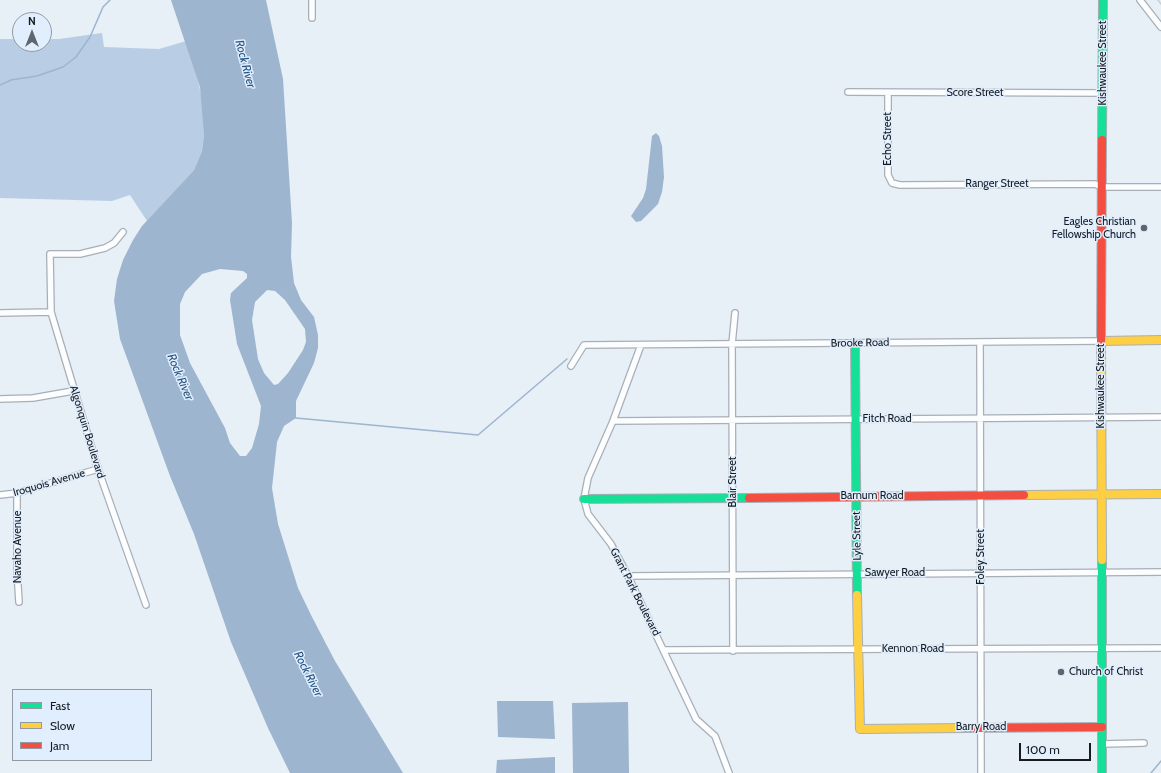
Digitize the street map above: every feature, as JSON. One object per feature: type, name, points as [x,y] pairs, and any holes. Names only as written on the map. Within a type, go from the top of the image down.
[{"type":"street","points":[[312,0],[312,18]]},
{"type":"street","name":"Kishwaukee Street","points":[[1102,773],[1100,187],[1103,93],[1103,0]]},
{"type":"street","points":[[1140,0],[1161,28]]},
{"type":"street","name":"Score Street","points":[[848,92],[1103,93]]},
{"type":"street","name":"Echo Street","points":[[888,93],[888,175],[892,183]]},
{"type":"street","name":"Ranger Street","points":[[892,183],[900,185],[1095,184],[1100,187],[1161,187]]},
{"type":"street","name":"Algonquin Boulevard","points":[[123,232],[114,243],[105,248],[80,254],[50,254],[51,312],[73,391],[98,469],[146,606]]},
{"type":"street","points":[[0,313],[51,312]]},
{"type":"street","name":"Blair Street","points":[[733,651],[732,344],[735,313]]},
{"type":"street","name":"Brooke Road","points":[[571,366],[584,345],[855,344],[1161,340]]},
{"type":"street","name":"Foley Street","points":[[980,342],[981,773]]},
{"type":"street","name":"Lyle Street","points":[[855,344],[858,573],[857,649],[860,729]]},
{"type":"street","points":[[584,499],[588,478],[613,422],[641,345]]},
{"type":"street","points":[[0,398],[33,398],[73,391]]},
{"type":"street","name":"Fitch Road","points":[[613,422],[1161,417]]},
{"type":"street","name":"Iroquois Avenue","points":[[0,495],[17,493],[98,469]]},
{"type":"street","name":"Navaho Avenue","points":[[17,493],[17,570],[19,602]]},
{"type":"street","name":"Barnum Road","points":[[584,499],[1161,494]]},
{"type":"street","name":"Grant Park Boulevard","points":[[584,499],[588,514],[611,544],[628,576],[665,650],[696,719],[715,736],[729,773]]},
{"type":"street","name":"Sawyer Road","points":[[628,576],[981,572],[1161,572]]},
{"type":"street","name":"Kennon Road","points":[[665,650],[733,651],[1161,648]]},
{"type":"street","name":"Barry Road","points":[[860,729],[1102,727]]},
{"type":"street","points":[[1102,744],[1144,743]]},
{"type":"shaded area","points":[[102,33],[104,47],[159,49],[186,41],[196,72],[203,103],[204,135],[202,151],[194,170],[147,221],[130,195],[112,201],[0,198],[0,39],[12,39],[12,52],[52,52],[52,39]]},
{"type":"water","name":"Rock River","points":[[171,0],[266,0],[283,79],[292,223],[291,257],[294,283],[301,300],[314,317],[318,335],[318,348],[314,363],[296,401],[296,418],[284,426],[277,442],[272,488],[278,524],[298,588],[312,617],[335,661],[403,773],[290,773],[268,728],[231,642],[194,534],[170,476],[120,339],[114,301],[117,279],[123,260],[142,226],[194,170],[202,151],[204,135],[200,87]],"holes":[[[220,269],[243,271],[247,274],[247,278],[231,293],[230,300],[237,344],[261,406],[259,424],[252,448],[246,456],[240,456],[230,443],[225,428],[190,363],[180,335],[180,304],[185,292],[202,274]],[[267,290],[275,291],[285,300],[305,329],[306,342],[303,350],[288,373],[278,384],[274,385],[264,373],[258,359],[252,320],[255,302]]]},
{"type":"water","points":[[656,133],[659,136],[662,146],[664,177],[662,192],[658,204],[641,221],[636,222],[631,216],[643,198],[646,189],[652,136]]},
{"type":"water","points":[[497,701],[553,701],[555,739],[498,737]]},
{"type":"water","points":[[628,702],[629,773],[573,773],[572,703]]},
{"type":"water","points":[[555,757],[555,773],[496,773],[497,760]]},
{"type":"waterway","points":[[0,85],[11,80],[37,76],[63,67],[76,57],[90,37],[103,7],[110,0]]},
{"type":"waterway","points":[[296,418],[478,435],[567,359]]},
{"type":"waterway","points":[[1151,773],[1161,761]]},
{"type":"railway","points":[[1158,0],[1161,4]]},
{"type":"traffic: fast","points":[[1102,140],[1103,0]]},
{"type":"traffic: fast","points":[[855,344],[857,595]]},
{"type":"traffic: fast","points":[[584,499],[749,498]]},
{"type":"traffic: fast","points":[[1102,560],[1102,773]]},
{"type":"traffic: slow","points":[[1101,341],[1161,340]]},
{"type":"traffic: slow","points":[[1101,348],[1102,560]]},
{"type":"traffic: slow","points":[[1024,495],[1161,494]]},
{"type":"traffic: slow","points":[[857,595],[860,729],[966,728]]},
{"type":"traffic: jam","points":[[1101,348],[1102,140]]},
{"type":"traffic: jam","points":[[749,498],[1024,495]]},
{"type":"traffic: jam","points":[[966,728],[1102,727]]},
{"type":"place","name":"Eagles Christian Fellowship Church","points":[[1144,228]]},
{"type":"place","name":"Church of Christ","points":[[1061,672]]}]
